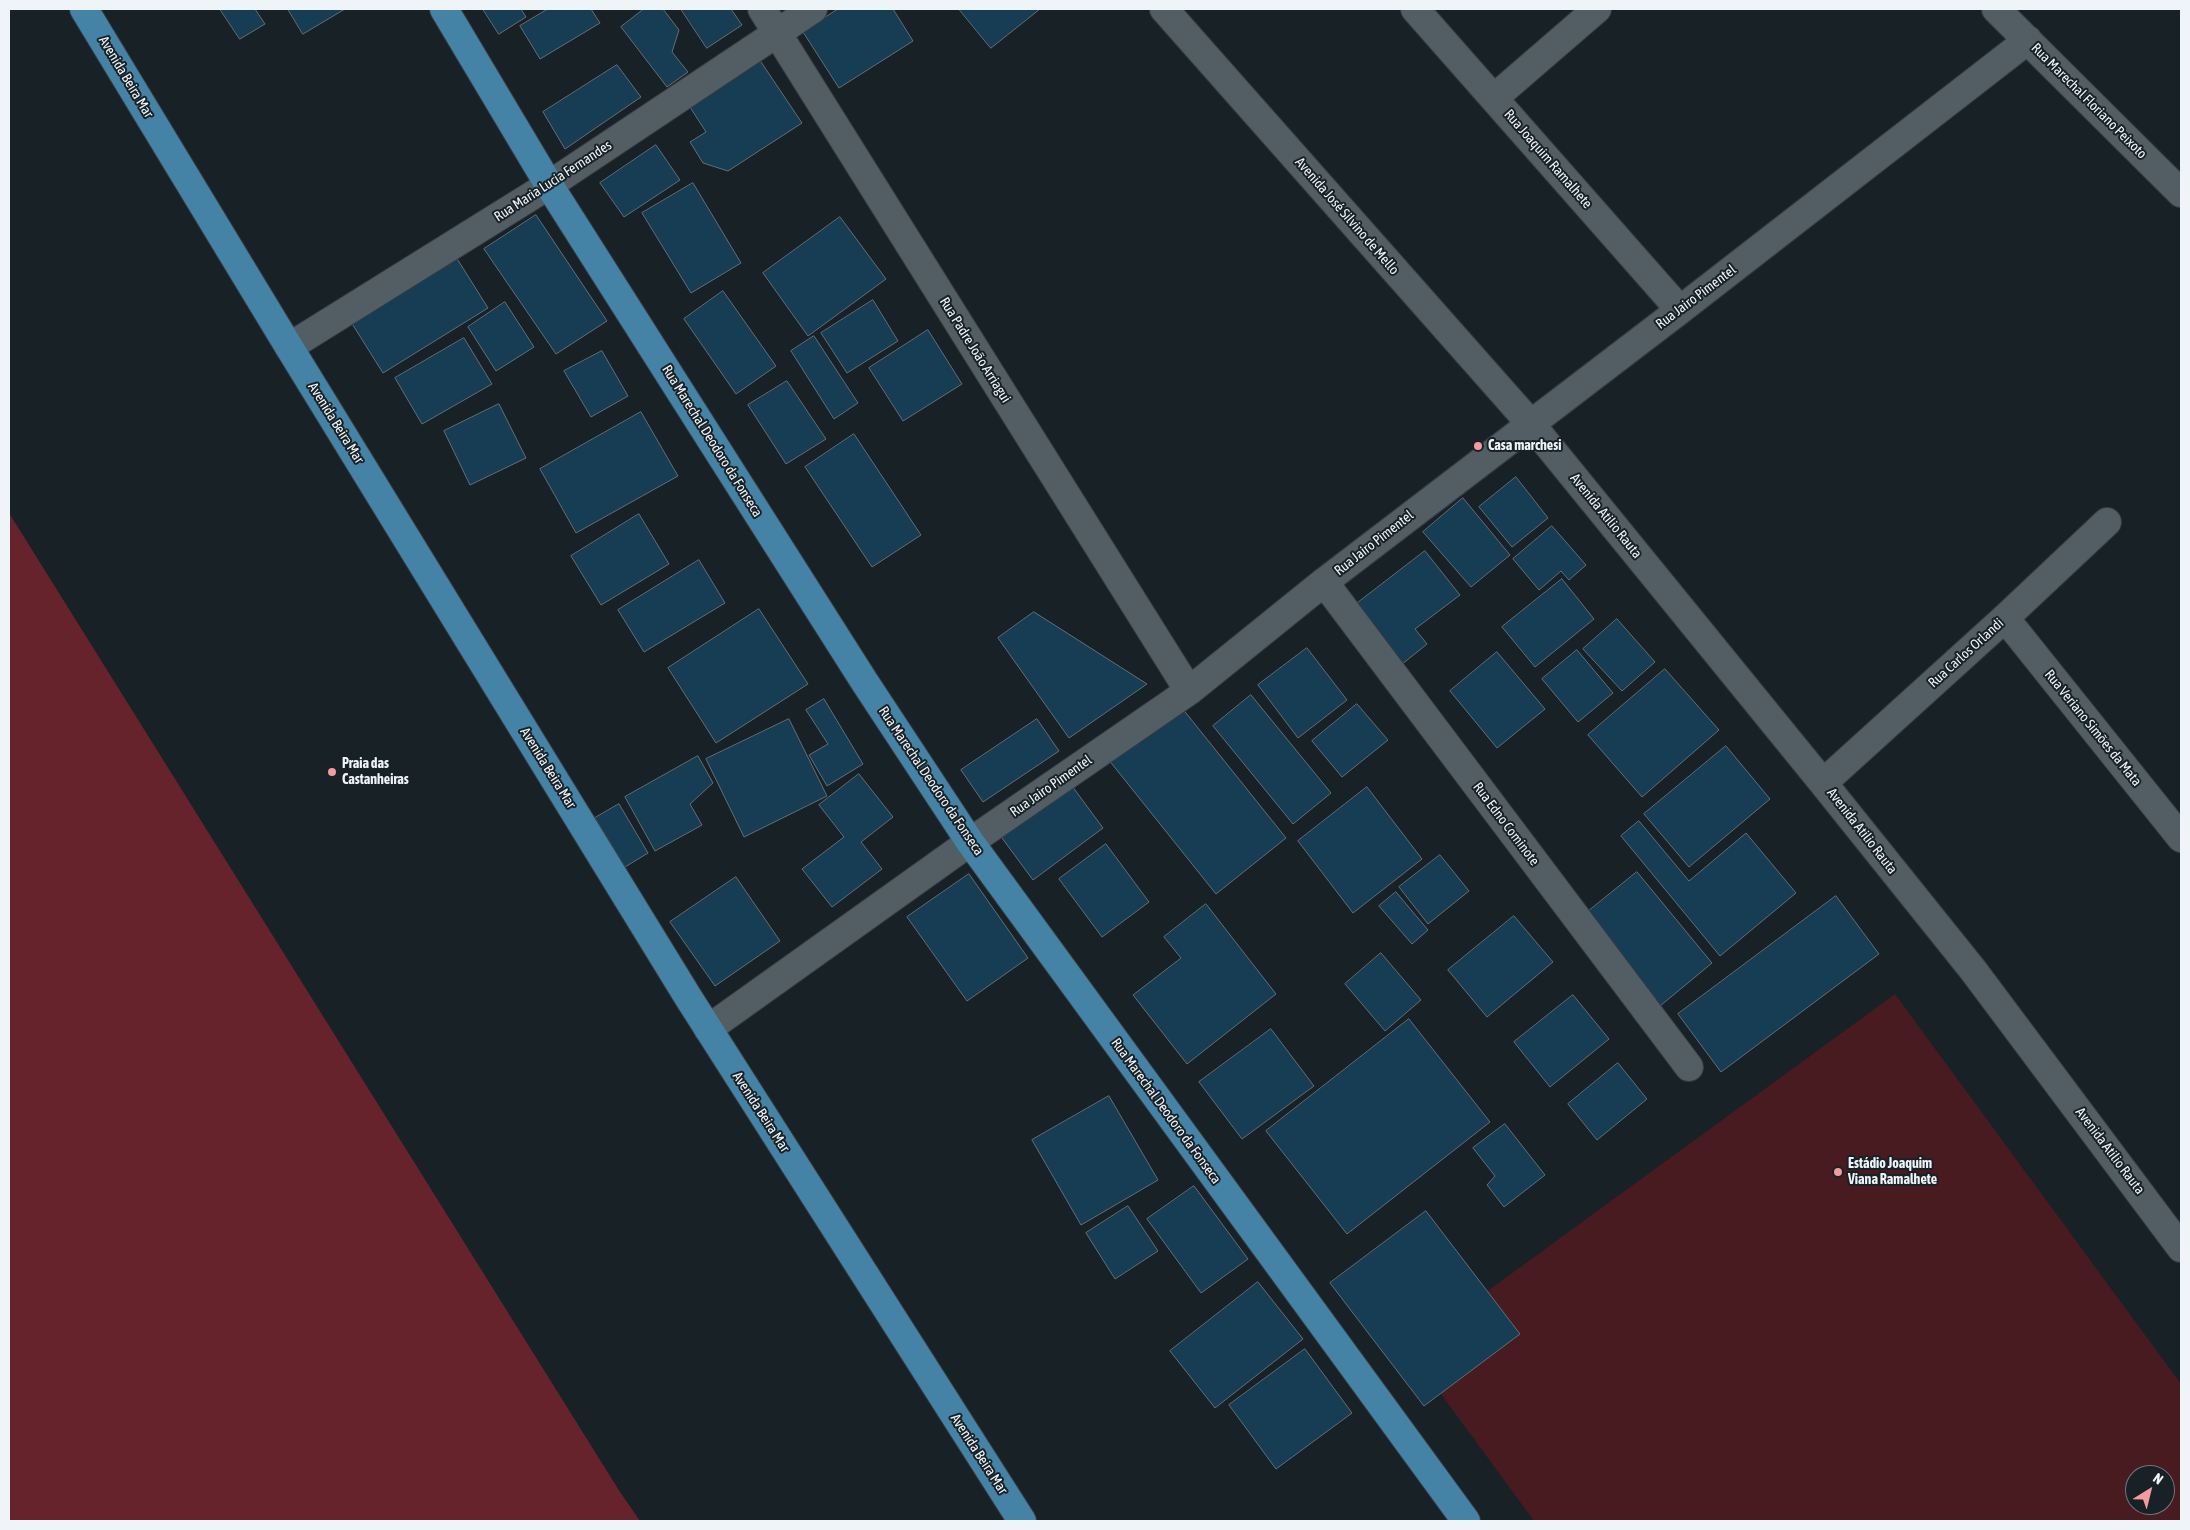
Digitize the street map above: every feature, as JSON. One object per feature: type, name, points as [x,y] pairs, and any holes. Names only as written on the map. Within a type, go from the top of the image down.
[{"type":"main road","name":"Avenida Beira Mar","points":[[84,9],[289,347],[708,1029],[1022,1521]]},
{"type":"main road","name":"Rua Marechal Deodoro da Fonseca","points":[[444,9],[549,185],[858,672],[970,842],[1466,1521]]},
{"type":"street","name":"Rua Padre João Arriagui","points":[[762,9],[1189,691]]},
{"type":"street","name":"Rua Maria Lucia Fernandes","points":[[289,347],[549,185],[813,9]]},
{"type":"street","name":"Avenida José Silvino de Mello","points":[[1164,9],[1530,423]]},
{"type":"street","name":"Rua Joaquim Ramalhete","points":[[1415,9],[1680,310]]},
{"type":"street","points":[[1494,98],[1597,9]]},
{"type":"street","name":"Rua Marechal Floriano Peixoto","points":[[1996,9],[2181,193]]},
{"type":"street","name":"Rua Jairo Pimentel","points":[[708,1029],[970,842],[1189,691],[1324,582],[1680,310],[2028,40]]},
{"type":"street","name":"Avenida Atilio Rauta","points":[[1530,423],[1823,783],[1972,970],[2181,1248]]},
{"type":"street","name":"Rua Carlos Orlandi","points":[[1823,783],[2005,618],[2107,522]]},
{"type":"street","name":"Rua Edno Cominote","points":[[1324,582],[1688,1067]]},
{"type":"street","name":"Rua Veriano Simões da Mata","points":[[2005,618],[2181,838]]},
{"type":"shaded area","points":[[9,513],[620,1492],[640,1521],[9,1521]]},
{"type":"shaded area","name":"Estádio Joaquim Viana Ramalhete","points":[[1895,994],[2181,1384],[2181,1521],[1534,1521],[1408,1349]]},
{"type":"building","points":[[220,9],[255,9],[265,24],[240,39]]},
{"type":"building","points":[[288,9],[345,9],[303,34]]},
{"type":"building","points":[[483,9],[521,9],[526,17],[499,34]]},
{"type":"building","points":[[548,9],[591,9],[600,23],[540,59],[520,26]]},
{"type":"building","points":[[644,9],[663,9],[679,30],[672,52],[688,72],[667,87],[621,27]]},
{"type":"building","points":[[681,9],[731,9],[742,25],[707,48]]},
{"type":"building","points":[[838,9],[893,9],[913,41],[839,88],[803,32]]},
{"type":"building","points":[[959,9],[1040,9],[991,48]]},
{"type":"building","points":[[759,59],[802,123],[728,171],[703,163],[690,142],[706,132],[688,104]]},
{"type":"building","points":[[617,65],[641,97],[565,149],[543,112]]},
{"type":"building","points":[[656,145],[680,180],[624,217],[600,183]]},
{"type":"building","points":[[693,183],[741,263],[691,293],[642,213]]},
{"type":"building","points":[[536,215],[607,321],[556,354],[484,249]]},
{"type":"building","points":[[840,217],[886,279],[808,336],[763,273]]},
{"type":"building","points":[[456,257],[488,308],[383,373],[351,322]]},
{"type":"building","points":[[723,291],[776,366],[736,394],[684,319]]},
{"type":"building","points":[[873,300],[898,341],[847,373],[821,333]]},
{"type":"building","points":[[505,302],[534,347],[496,371],[468,327]]},
{"type":"building","points":[[928,330],[962,384],[903,421],[869,368]]},
{"type":"building","points":[[814,336],[858,403],[834,419],[791,351]]},
{"type":"building","points":[[464,338],[492,384],[422,424],[395,378]]},
{"type":"building","points":[[602,351],[628,396],[591,417],[564,371]]},
{"type":"building","points":[[787,381],[826,439],[786,464],[748,405]]},
{"type":"building","points":[[499,404],[526,458],[470,485],[444,431]]},
{"type":"building","points":[[641,412],[678,476],[576,533],[540,469]]},
{"type":"building","points":[[854,434],[921,535],[872,567],[805,467]]},
{"type":"building","points":[[1516,477],[1548,518],[1512,547],[1479,507]]},
{"type":"building","points":[[1463,498],[1510,555],[1471,587],[1423,532]]},
{"type":"building","points":[[639,514],[669,564],[601,605],[571,556]]},
{"type":"building","points":[[1552,526],[1586,565],[1569,580],[1561,571],[1539,590],[1513,559]]},
{"type":"building","points":[[1425,551],[1460,595],[1415,629],[1427,644],[1401,665],[1355,605]]},
{"type":"building","points":[[699,560],[725,603],[644,652],[618,610]]},
{"type":"building","points":[[1562,579],[1594,619],[1535,667],[1502,627]]},
{"type":"building","points":[[759,609],[808,684],[716,743],[668,668]]},
{"type":"building","points":[[1034,612],[1147,684],[1069,738],[998,638]]},
{"type":"building","points":[[1617,619],[1655,662],[1622,691],[1583,649]]},
{"type":"building","points":[[1307,648],[1347,700],[1298,738],[1258,685]]},
{"type":"building","points":[[1577,650],[1613,693],[1578,722],[1542,679]]},
{"type":"building","points":[[1497,652],[1545,709],[1497,748],[1450,691]]},
{"type":"building","points":[[1665,669],[1719,730],[1642,797],[1588,735]]},
{"type":"building","points":[[1251,695],[1331,793],[1293,824],[1213,726]]},
{"type":"building","points":[[824,699],[863,764],[827,786],[809,755],[828,744],[806,710]]},
{"type":"building","points":[[1178,703],[1286,838],[1216,894],[1108,759]]},
{"type":"building","points":[[1357,704],[1388,740],[1342,777],[1312,741]]},
{"type":"building","points":[[789,719],[827,796],[744,837],[706,759]]},
{"type":"building","points":[[1037,719],[1059,751],[983,802],[961,770]]},
{"type":"building","points":[[1726,746],[1770,799],[1689,867],[1644,814]]},
{"type":"building","points":[[698,756],[713,783],[690,804],[702,825],[655,851],[625,797]]},
{"type":"building","points":[[859,774],[893,817],[861,842],[882,869],[832,907],[802,869],[844,837],[819,805]]},
{"type":"building","points":[[1072,786],[1103,828],[1033,880],[1002,838]]},
{"type":"building","points":[[1367,787],[1422,859],[1353,913],[1298,841]]},
{"type":"building","points":[[619,804],[648,853],[625,867],[595,818]]},
{"type":"building","points":[[1639,821],[1689,881],[1746,833],[1796,893],[1720,956],[1621,836]]},
{"type":"building","points":[[1106,844],[1149,902],[1102,937],[1059,879]]},
{"type":"building","points":[[1440,855],[1469,891],[1428,924],[1399,887]]},
{"type":"building","points":[[1637,872],[1712,963],[1660,1006],[1585,914]]},
{"type":"building","points":[[969,874],[1028,958],[967,1001],[907,917]]},
{"type":"building","points":[[736,877],[780,941],[715,986],[670,922]]},
{"type":"building","points":[[1396,892],[1428,930],[1412,944],[1379,906]]},
{"type":"building","points":[[1836,896],[1879,954],[1721,1072],[1678,1014]]},
{"type":"building","points":[[1206,904],[1276,994],[1187,1064],[1133,995],[1181,958],[1164,937]]},
{"type":"building","points":[[1514,916],[1553,962],[1487,1017],[1448,970]]},
{"type":"building","points":[[1381,953],[1421,1000],[1385,1031],[1345,984]]},
{"type":"building","points":[[1573,995],[1609,1039],[1550,1087],[1514,1042]]},
{"type":"building","points":[[1409,1019],[1490,1122],[1347,1234],[1266,1131]]},
{"type":"building","points":[[1271,1029],[1314,1086],[1242,1139],[1199,1082]]},
{"type":"building","points":[[1618,1063],[1647,1099],[1597,1140],[1568,1104]]},
{"type":"building","points":[[1109,1096],[1158,1180],[1081,1225],[1032,1140]]},
{"type":"building","points":[[1505,1124],[1545,1175],[1504,1207],[1487,1185],[1495,1176],[1473,1148]]},
{"type":"building","points":[[1194,1186],[1248,1259],[1201,1293],[1147,1219]]},
{"type":"building","points":[[1128,1206],[1158,1251],[1115,1279],[1086,1233]]},
{"type":"building","points":[[1426,1211],[1520,1334],[1424,1406],[1330,1283]]},
{"type":"building","points":[[1258,1282],[1303,1339],[1215,1408],[1170,1351]]},
{"type":"building","points":[[1305,1349],[1352,1413],[1276,1469],[1229,1405]]},
{"type":"place","name":"Casa marchesi","points":[[1478,446]]},
{"type":"place","name":"Praia das Castanheiras","points":[[332,772]]},
{"type":"place","name":"Estádio Joaquim Viana Ramalhete","points":[[1838,1172]]}]
